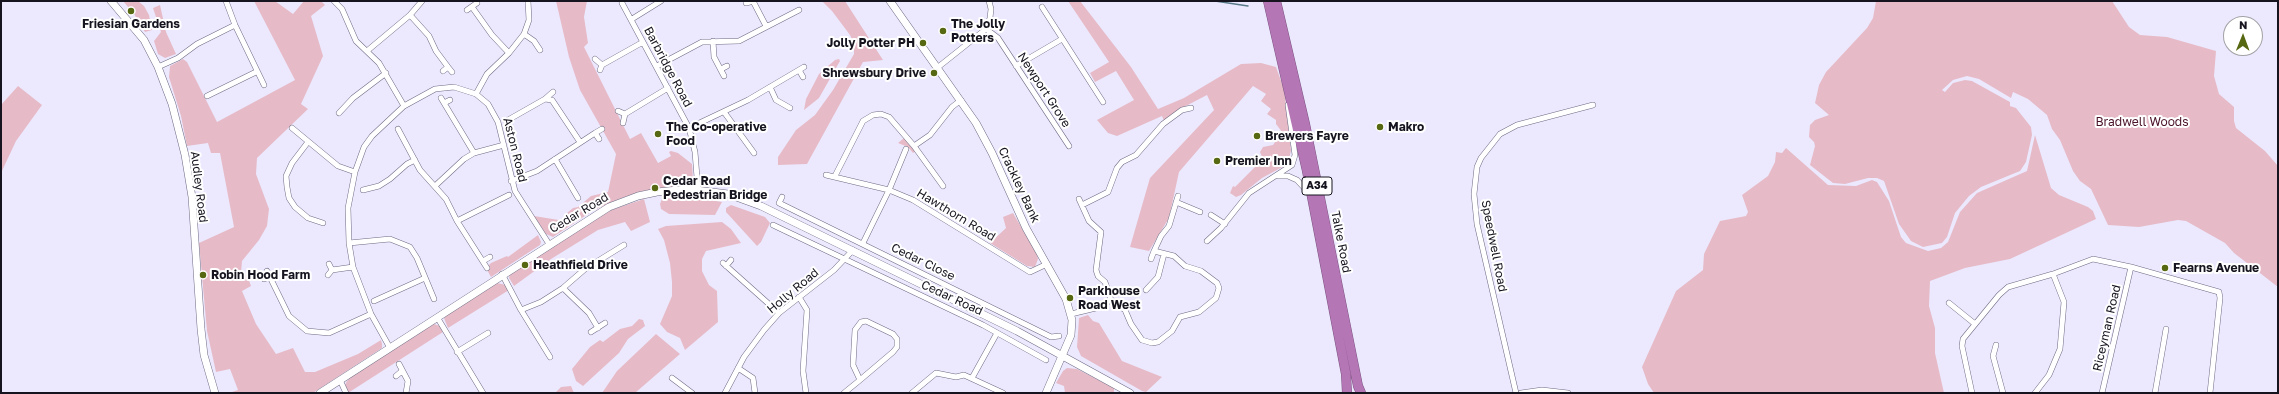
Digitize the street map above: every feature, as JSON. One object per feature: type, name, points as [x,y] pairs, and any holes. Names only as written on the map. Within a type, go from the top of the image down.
[{"type":"highway","name":"Talke Road","points":[[1268,1],[1282,58],[1311,196],[1346,374],[1347,393]]},
{"type":"highway","name":"Talke Road","points":[[1276,1],[1305,124],[1358,386],[1361,393]]},
{"type":"street","name":"Audley Road","points":[[111,1],[135,28],[158,67],[172,104],[185,155],[192,197],[200,329],[204,355],[215,393]]},
{"type":"street","points":[[226,1],[256,72],[264,85]]},
{"type":"street","points":[[367,51],[410,15],[422,1]]},
{"type":"street","points":[[476,94],[487,74],[509,53],[524,34],[529,20],[528,1]]},
{"type":"street","points":[[632,19],[661,1]]},
{"type":"street","name":"Crackley Bank","points":[[890,1],[961,100],[992,153],[1026,228],[1060,285],[1071,314],[1071,335],[1064,355],[1046,393]]},
{"type":"street","points":[[937,68],[986,28],[990,18],[991,9],[989,1]]},
{"type":"street","points":[[337,2],[356,40],[386,73],[404,106]]},
{"type":"street","points":[[746,3],[754,2],[766,26]]},
{"type":"street","points":[[467,10],[478,3]]},
{"type":"street","name":"Barbridge Road","points":[[622,3],[632,19],[689,128],[695,152],[698,190]]},
{"type":"street","points":[[472,7],[492,36],[509,53]]},
{"type":"street","points":[[1042,8],[1103,102]]},
{"type":"street","points":[[657,66],[695,44],[713,41],[739,40],[766,26],[798,13]]},
{"type":"street","points":[[410,15],[429,36],[436,51],[452,72]]},
{"type":"street","points":[[158,67],[178,58],[197,44],[235,25]]},
{"type":"street","name":"Newport Grove","points":[[986,28],[998,38],[1069,146]]},
{"type":"street","points":[[524,34],[534,41],[540,50]]},
{"type":"street","points":[[1016,66],[1062,39]]},
{"type":"street","points":[[713,41],[714,57],[724,76]]},
{"type":"street","points":[[600,70],[602,65],[643,42]]},
{"type":"street","points":[[1208,241],[1225,224],[1249,193],[1292,165],[1295,155],[1282,58]]},
{"type":"street","points":[[595,59],[602,65]]},
{"type":"street","points":[[443,71],[448,66]]},
{"type":"street","points":[[721,69],[727,66]]},
{"type":"street","points":[[689,128],[724,112],[804,67]]},
{"type":"street","points":[[799,70],[803,77]]},
{"type":"street","points":[[207,96],[256,72]]},
{"type":"street","points":[[339,113],[353,98],[386,73]]},
{"type":"street","name":"Aston Road","points":[[390,348],[371,314],[353,267],[349,243],[348,208],[359,159],[372,136],[404,106],[427,92],[440,88],[454,87],[476,94],[488,104],[495,114],[504,145],[511,181],[527,213],[549,244]]},
{"type":"street","points":[[770,87],[776,100],[790,108]]},
{"type":"street","points":[[623,123],[625,114],[668,88]]},
{"type":"street","points":[[508,120],[546,99],[553,92]]},
{"type":"street","points":[[441,98],[474,153]]},
{"type":"street","points":[[546,99],[552,100],[580,142]]},
{"type":"street","points":[[444,103],[450,100]]},
{"type":"street","points":[[914,146],[930,135],[952,107],[961,100]]},
{"type":"street","name":"Speedwell Road","points":[[1516,393],[1477,225],[1474,194],[1477,167],[1481,158],[1500,134],[1516,125],[1593,105]]},
{"type":"street","points":[[1082,205],[1108,192],[1117,168],[1122,162],[1136,155],[1142,146],[1163,124],[1182,110],[1191,108]]},
{"type":"street","points":[[618,111],[625,114]]},
{"type":"street","points":[[724,112],[754,153]]},
{"type":"street","points":[[835,176],[863,121],[873,115],[881,114],[889,116],[914,146],[943,186]]},
{"type":"street","points":[[292,128],[338,166],[355,172]]},
{"type":"street","points":[[398,129],[416,160],[420,170],[446,199],[457,221],[487,268]]},
{"type":"street","points":[[511,181],[537,171],[580,142],[602,130]]},
{"type":"street","points":[[595,133],[599,139]]},
{"type":"street","points":[[1137,141],[1142,146]]},
{"type":"street","points":[[308,142],[292,163],[286,176],[289,198],[295,207],[308,218],[323,223]]},
{"type":"street","points":[[435,186],[464,159],[474,153],[504,145]]},
{"type":"street","points":[[863,243],[906,152]]},
{"type":"street","points":[[555,159],[578,198]]},
{"type":"street","points":[[363,190],[379,186],[390,180],[407,164],[416,160]]},
{"type":"street","name":"Hawthorn Road","points":[[826,175],[889,190],[931,210],[1030,272],[1047,264]]},
{"type":"street","points":[[1277,176],[1288,176],[1297,180],[1311,196]]},
{"type":"street","name":"Cedar Road","points":[[320,393],[595,215],[621,202],[657,192],[698,190],[744,199],[853,250],[1064,355]]},
{"type":"street","points":[[457,221],[508,195]]},
{"type":"street","points":[[1151,259],[1161,236],[1169,226],[1178,196]]},
{"type":"street","name":"Cedar Close","points":[[782,197],[779,203],[863,243],[1051,337],[1059,336]]},
{"type":"street","points":[[1079,199],[1090,221],[1101,232],[1096,270],[1098,276],[1105,282],[1111,300],[1125,310],[1131,324],[1142,340],[1152,344],[1158,342],[1172,331],[1180,317],[1199,312],[1216,298],[1219,288],[1217,283],[1201,272],[1186,266],[1178,258],[1154,251]]},
{"type":"street","points":[[1176,202],[1200,212]]},
{"type":"street","points":[[1211,215],[1225,224]]},
{"type":"street","name":"Cedar Road","points":[[777,225],[845,260],[1044,357]]},
{"type":"street","points":[[349,243],[390,239],[401,242],[410,247],[417,258],[434,300]]},
{"type":"street","points":[[521,310],[541,302],[563,288],[584,268],[624,245]]},
{"type":"street","name":"Holly Road","points":[[725,393],[738,368],[756,340],[779,313],[845,260],[853,250]]},
{"type":"street","points":[[1146,290],[1158,277],[1164,254]]},
{"type":"street","points":[[483,261],[490,257]]},
{"type":"street","points":[[1972,393],[1962,346],[1963,339],[1974,324],[2008,287],[2053,274],[2093,259],[2131,267],[2219,292],[2220,298],[2210,393]]},
{"type":"street","points":[[731,260],[725,264],[779,313]]},
{"type":"street","points":[[329,264],[332,270]]},
{"type":"street","points":[[328,275],[332,270],[353,267]]},
{"type":"street","name":"Riceyman Road","points":[[2102,393],[2131,267]]},
{"type":"street","points":[[267,271],[289,316],[307,331],[329,333],[371,314]]},
{"type":"street","points":[[502,274],[521,310],[550,357]]},
{"type":"street","points":[[2035,393],[2049,375],[2060,349],[2064,302],[2053,274]]},
{"type":"street","points":[[264,279],[270,277]]},
{"type":"street","points":[[374,301],[425,278]]},
{"type":"street","name":"Cedar Road","points":[[942,294],[947,285]]},
{"type":"street","points":[[563,288],[589,313],[598,328]]},
{"type":"street","points":[[799,297],[807,310],[803,371],[806,393]]},
{"type":"street","points":[[1071,314],[1096,308],[1111,300]]},
{"type":"street","points":[[1949,303],[1974,324]]},
{"type":"street","points":[[437,317],[483,393]]},
{"type":"street","points":[[844,393],[860,380],[897,347],[897,339],[893,334],[866,321],[861,322],[855,330],[854,365],[860,380]]},
{"type":"street","points":[[591,332],[605,323]]},
{"type":"street","points":[[2155,393],[2166,329]]},
{"type":"street","points":[[457,352],[488,333]]},
{"type":"street","points":[[972,378],[997,333]]},
{"type":"street","points":[[1996,345],[1993,356],[2003,393]]},
{"type":"street","points":[[1064,355],[1130,393]]},
{"type":"street","points":[[399,364],[408,381],[406,393]]},
{"type":"street","points":[[738,368],[753,378],[755,393]]},
{"type":"street","points":[[396,376],[402,371]]},
{"type":"street","points":[[915,392],[936,373],[972,378],[1003,393]]},
{"type":"street","points":[[672,378],[692,393]]},
{"type":"street","points":[[340,380],[346,393]]},
{"type":"street","points":[[1521,393],[1542,390],[1568,393]]},
{"type":"green space","points":[[123,1],[138,1],[144,6],[149,15],[152,30],[145,32],[134,14]]},
{"type":"green space","points":[[254,1],[275,1],[293,14],[304,1],[321,1],[325,5],[311,16],[323,56],[301,104],[308,109],[257,158],[256,174],[269,209],[267,226],[259,240],[242,261],[241,273],[247,275],[251,286],[242,291],[256,324],[276,354],[293,348],[305,372],[315,372],[358,354],[381,340],[382,344],[382,348],[313,393],[229,393],[238,390],[230,369],[216,372],[207,331],[199,243],[234,227],[220,153],[211,153],[208,143],[187,146],[181,116],[169,77],[170,66],[183,59],[187,62],[217,122],[295,80]]},
{"type":"green space","points":[[556,1],[587,1],[584,17],[588,43],[584,47],[630,139],[641,133],[658,163],[671,156],[669,152],[671,151],[678,153],[692,164],[693,179],[689,185],[642,191],[619,199],[594,210],[553,237],[546,234],[534,216],[565,221],[567,213],[573,208],[578,207],[591,196],[608,192],[616,154],[580,90],[569,57]]},
{"type":"green space","points":[[822,1],[845,1],[883,60],[863,62],[807,164],[778,165],[778,157],[796,130],[815,115],[833,90],[854,54],[854,44],[850,35],[832,11]]},
{"type":"green space","points":[[1068,1],[1080,1],[1131,67],[1158,109],[1184,98],[1241,64],[1261,63],[1276,67],[1284,89],[1291,150],[1288,164],[1262,178],[1241,195],[1236,197],[1230,193],[1233,186],[1235,187],[1263,159],[1260,152],[1263,147],[1273,145],[1282,132],[1276,124],[1276,120],[1267,114],[1271,109],[1261,101],[1266,94],[1253,86],[1179,172],[1169,218],[1149,251],[1130,247],[1150,178],[1214,110],[1207,95],[1182,108],[1164,121],[1162,116],[1117,136],[1108,133],[1097,120],[1134,100],[1116,71],[1095,82],[1090,73],[1109,62]]},
{"type":"green space","name":"Bradwell Woods","points":[[1876,1],[2112,1],[2129,27],[2140,35],[2167,37],[2216,51],[2214,76],[2219,94],[2234,107],[2234,121],[2236,128],[2265,151],[2278,166],[2278,287],[2234,253],[2225,243],[2186,221],[2178,220],[2139,227],[2108,225],[2091,189],[2080,181],[2073,171],[2060,140],[2052,129],[2047,115],[2028,99],[2013,92],[2011,98],[1979,79],[1967,76],[1953,80],[1942,90],[1945,92],[1953,83],[1965,80],[1972,81],[2010,102],[2010,106],[2016,108],[2031,127],[2032,135],[2026,162],[2020,171],[1981,187],[1969,196],[1955,213],[1947,237],[1942,243],[1923,247],[1911,241],[1899,224],[1884,181],[1877,178],[1868,178],[1845,184],[1833,183],[1810,165],[1815,146],[1814,142],[1809,137],[1810,125],[1815,120],[1829,115],[1815,103],[1819,85],[1826,72],[1867,28],[1873,18]]},
{"type":"green space","points":[[160,5],[166,32],[176,54],[165,58],[158,54],[154,41],[161,32],[153,8]]},
{"type":"green space","points":[[839,59],[840,61],[819,98],[804,110],[806,99],[819,74],[835,60]]},
{"type":"green space","points":[[18,86],[42,105],[16,141],[1,173],[1,105]]},
{"type":"green space","points":[[2035,135],[2051,188],[2059,195],[2088,207],[2093,211],[2096,219],[2010,259],[1965,268],[1930,281],[1929,306],[1935,328],[1935,353],[1944,393],[1654,393],[1648,384],[1642,367],[1676,291],[1703,270],[1704,254],[1720,221],[1746,216],[1748,212],[1742,195],[1768,176],[1775,162],[1776,152],[1782,153],[1786,148],[1828,185],[1856,186],[1872,180],[1877,182],[1889,201],[1901,237],[1906,243],[1928,251],[1941,248],[1948,242],[1960,212],[1977,193],[2027,171]]},
{"type":"green space","points":[[904,138],[916,151],[913,153],[908,147],[898,143]]},
{"type":"green space","points":[[644,199],[650,222],[631,231],[625,222],[598,230],[551,259],[514,286],[509,278],[510,274],[611,210]]},
{"type":"green space","points":[[662,199],[704,199],[722,202],[715,215],[669,214],[661,209],[660,204]]},
{"type":"green space","points":[[731,205],[765,217],[770,223],[761,242],[757,246],[726,212],[726,208]]},
{"type":"green space","points":[[1013,213],[1037,254],[1038,259],[1035,267],[1027,266],[990,243],[1006,228],[1003,217]]},
{"type":"green space","points":[[722,222],[731,229],[741,243],[706,251],[702,259],[702,271],[709,285],[717,291],[718,322],[685,350],[680,338],[667,332],[660,324],[672,296],[672,282],[670,263],[664,240],[658,229],[666,226]]},
{"type":"green space","points":[[538,235],[541,242],[540,245],[491,277],[486,268],[491,263],[507,256],[508,257]]},
{"type":"green space","points":[[497,283],[506,285],[509,290],[448,328],[444,318],[447,315]]},
{"type":"green space","points":[[1088,315],[1093,321],[1099,323],[1122,361],[1162,377],[1146,392],[1142,391],[1081,356],[1077,347],[1079,318]]},
{"type":"green space","points":[[639,319],[643,320],[645,326],[628,339],[619,353],[583,386],[576,381],[572,369],[590,347],[600,340],[603,342],[620,329],[632,326]]},
{"type":"green space","points":[[434,324],[440,326],[443,332],[348,393],[345,385],[353,375]]},
{"type":"green space","points":[[656,334],[680,354],[635,393],[602,393],[617,371]]},
{"type":"green space","points":[[1067,368],[1077,369],[1114,388],[1114,393],[1065,393],[1064,386],[1056,383],[1063,371]]},
{"type":"green space","points":[[571,386],[574,393],[555,393],[561,387]]},
{"type":"waterway","points":[[1215,1],[1248,6]]},
{"type":"place","name":"Friesian Gardens","points":[[131,11]]},
{"type":"place","name":"The Jolly Potters","points":[[943,31]]},
{"type":"place","name":"Jolly Potter PH","points":[[923,43]]},
{"type":"place","name":"Shrewsbury Drive","points":[[934,73]]},
{"type":"place","name":"Makro","points":[[1380,127]]},
{"type":"place","name":"The Co-operative Food","points":[[658,134]]},
{"type":"place","name":"Brewers Fayre","points":[[1257,136]]},
{"type":"place","name":"Premier Inn","points":[[1217,161]]},
{"type":"place","name":"Cedar Road Pedestrian Bridge","points":[[655,188]]},
{"type":"place","name":"Heathfield Drive","points":[[525,265]]},
{"type":"place","name":"Fearns Avenue","points":[[2165,268]]},
{"type":"place","name":"Robin Hood Farm","points":[[203,275]]},
{"type":"place","name":"Parkhouse Road West","points":[[1070,298]]}]
